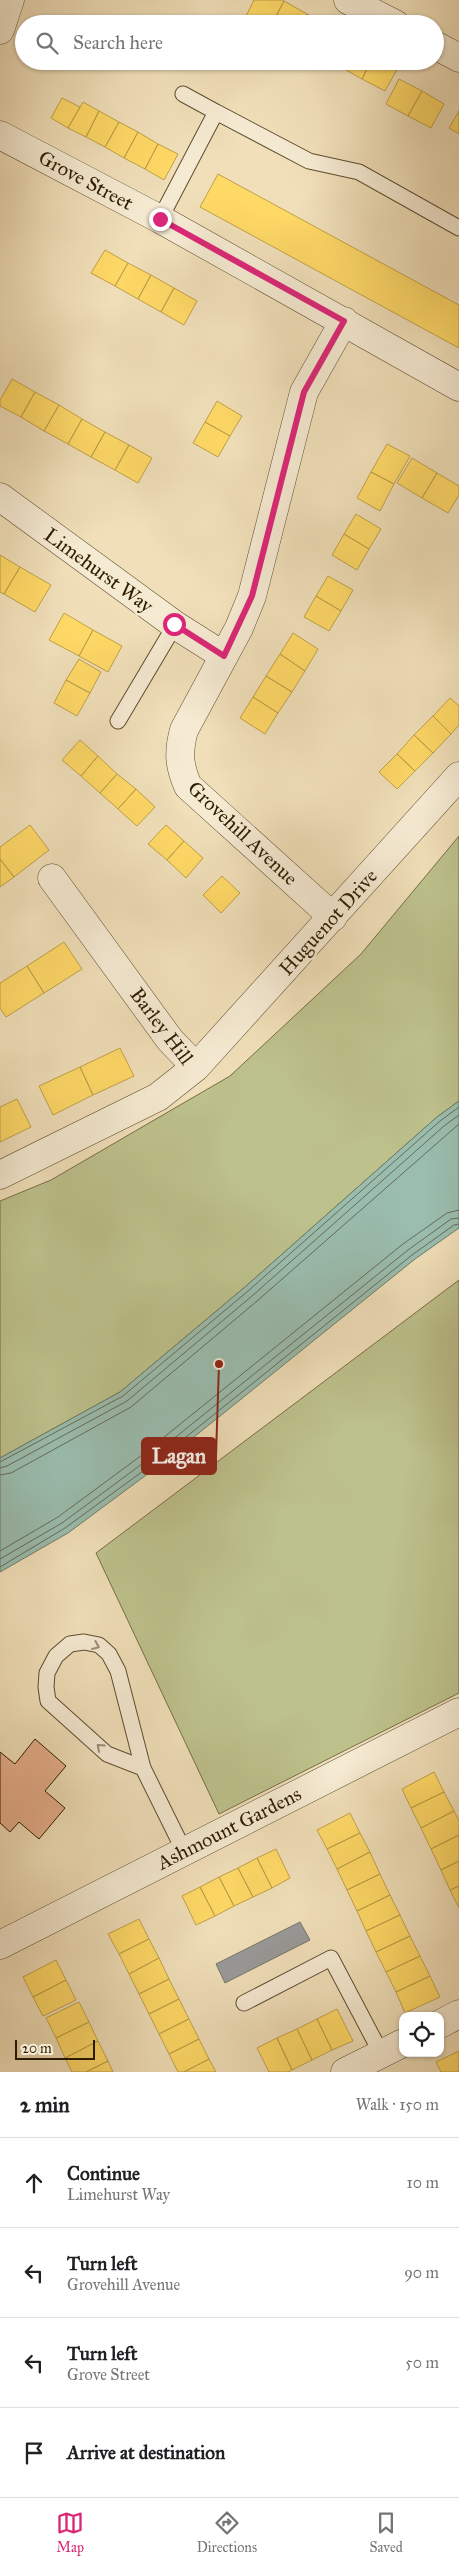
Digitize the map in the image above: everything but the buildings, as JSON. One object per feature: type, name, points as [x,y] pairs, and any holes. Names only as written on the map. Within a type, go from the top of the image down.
[{"type":"street","points":[[0,30],[10,0]]},
{"type":"street","points":[[348,0],[377,15]]},
{"type":"street","points":[[444,50],[459,58]]},
{"type":"street","name":"Grove Street","points":[[0,135],[160,219],[459,387]]},
{"type":"street","name":"Grovehill Avenue","points":[[333,917],[188,786],[180,768],[179,748],[184,730],[224,656],[252,596],[304,392],[344,321]]},
{"type":"street","name":"Limehurst Way","points":[[0,497],[174,624],[224,656]]},
{"type":"street","name":"Huguenot Drive","points":[[196,1067],[459,776]]},
{"type":"street","name":"Barley Hill","points":[[0,1175],[158,1097],[196,1067],[170,1040],[52,878]]},
{"type":"street","name":"Ashmount Gardens","points":[[0,1945],[459,1712]]},
{"type":"street","points":[[444,2022],[459,2014]]},
{"type":"street","points":[[345,2072],[392,2048]]},
{"type":"lane","points":[[182,94],[309,161],[359,172],[459,228]]},
{"type":"lane","points":[[160,219],[216,112]]},
{"type":"lane","points":[[118,721],[174,624]]},
{"type":"lane","points":[[143,1768],[107,1754],[48,1701],[47,1673],[56,1656],[70,1644],[84,1642],[99,1645],[109,1654],[118,1671],[143,1768],[184,1851]]},
{"type":"lane","points":[[244,2003],[331,1958],[392,2048]]},
{"type":"green space","points":[[459,836],[459,1101],[437,1117],[245,1287],[120,1392],[0,1458],[0,1201],[51,1180],[230,1076],[361,954]]},
{"type":"green space","points":[[459,1280],[459,1693],[219,1814],[96,1553]]},
{"type":"water","points":[[459,1101],[459,1228],[415,1259],[153,1470],[68,1533],[0,1572],[0,1458],[120,1392],[245,1287],[437,1117]]},
{"type":"place","name":"Lagan","points":[[219,1364]]},
{"type":"route","points":[[160,219],[344,321],[304,392],[252,596],[239,628],[224,656],[174,624]]}]
